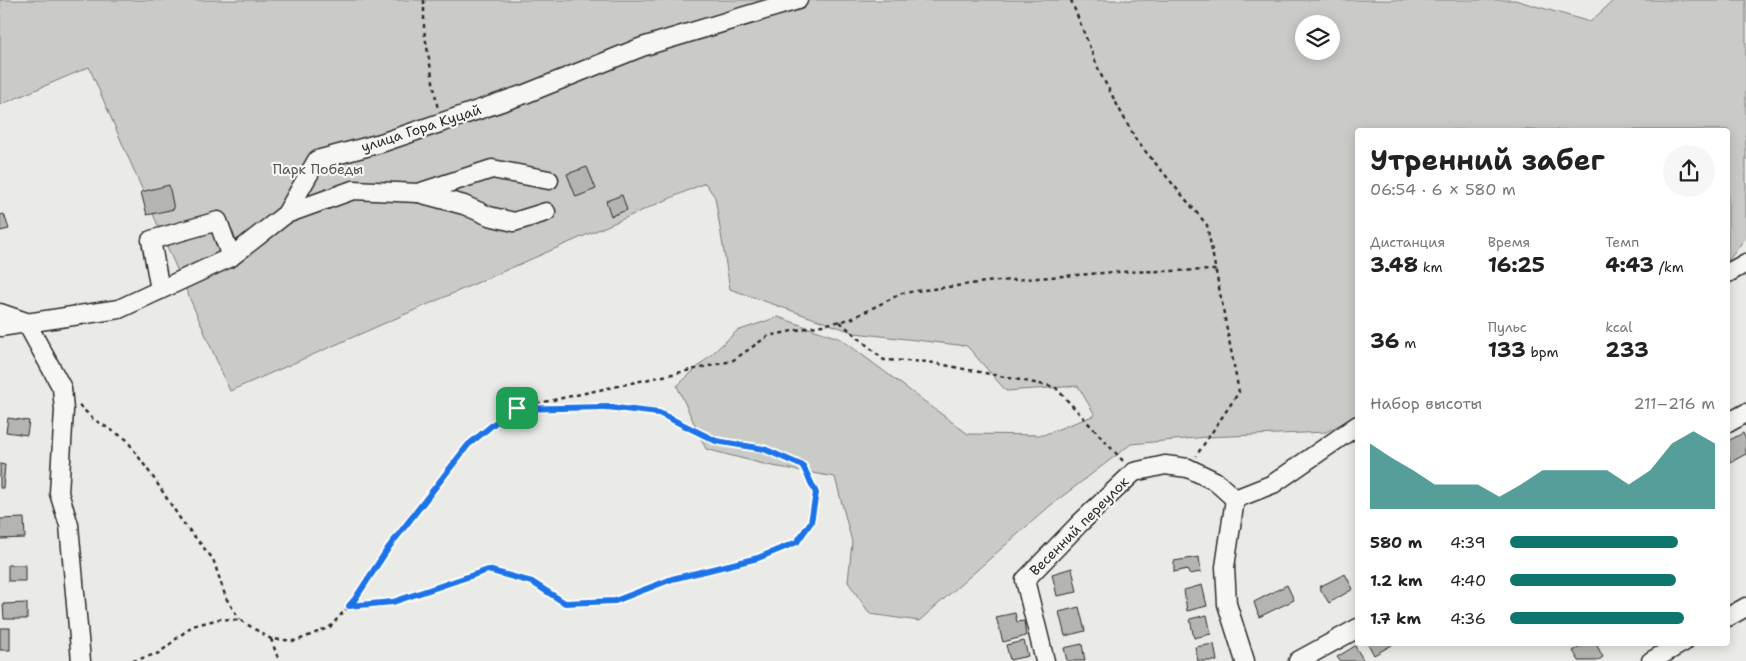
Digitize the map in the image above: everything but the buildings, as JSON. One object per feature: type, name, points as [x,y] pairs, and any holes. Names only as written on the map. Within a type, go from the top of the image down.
[{"type":"street","name":"улица Гора Куцай","points":[[0,327],[119,309],[231,257],[286,214],[317,160],[380,143],[526,94],[642,47],[798,0]]},
{"type":"street","points":[[418,193],[492,169],[549,180]]},
{"type":"street","points":[[286,214],[353,190],[418,193],[464,205],[489,216],[514,222],[546,212]]},
{"type":"street","points":[[160,290],[150,240],[218,221],[231,257]]},
{"type":"street","points":[[1730,272],[1746,264]]},
{"type":"street","points":[[0,313],[26,322],[62,388],[64,410],[59,494],[69,525],[81,661]]},
{"type":"street","points":[[1730,422],[1746,414]]},
{"type":"street","points":[[1245,661],[1227,604],[1225,567],[1235,499],[1273,484],[1355,427]]},
{"type":"street","name":"Весенний переулок","points":[[1045,661],[1025,580],[1080,523],[1134,472],[1165,466],[1188,468],[1215,481],[1235,499]]},
{"type":"street","points":[[1730,616],[1746,606]]},
{"type":"street","points":[[1298,661],[1355,630]]},
{"type":"street","points":[[1651,661],[1677,646]]},
{"type":"path","points":[[424,0],[424,30],[433,74],[439,123]]},
{"type":"path","points":[[1071,0],[1100,73],[1136,140],[1207,225],[1240,392],[1188,468]]},
{"type":"path","points":[[62,388],[93,419],[126,438],[156,480],[180,520],[212,559],[226,598],[240,620],[271,639],[296,641],[330,627],[355,599],[389,547],[468,445],[512,409],[732,360],[768,336],[852,319],[902,293],[986,282],[1115,272],[1216,270]]},
{"type":"path","points":[[840,322],[884,360],[928,362],[1055,387],[1134,472]]},
{"type":"path","points":[[349,606],[393,602],[488,570],[532,582],[565,603],[615,601],[672,579],[758,558],[797,542],[811,522],[816,493],[803,466],[764,449],[716,441],[659,413],[607,407],[517,408]]},
{"type":"path","points":[[133,661],[158,654],[192,626],[219,619],[240,620]]},
{"type":"path","points":[[271,639],[279,661]]},
{"type":"green space","name":"Парк Победы","points":[[0,0],[1515,0],[1590,22],[1614,0],[1746,0],[1746,237],[1730,258],[1730,128],[1355,128],[1355,416],[1326,432],[1207,437],[1131,444],[1051,505],[919,621],[870,614],[848,582],[852,542],[835,477],[767,465],[706,449],[677,386],[737,331],[778,317],[841,339],[968,434],[1043,435],[1095,415],[1078,386],[1006,391],[967,346],[855,333],[730,289],[715,197],[705,183],[230,391],[89,67],[0,105]]},
{"type":"route","points":[[607,407],[659,413],[716,441],[764,449],[803,466],[816,493],[811,522],[797,542],[758,558],[672,579],[615,601],[565,603],[532,582],[488,570],[393,602],[349,606],[389,547],[468,445],[512,409],[517,408],[607,407]]}]
